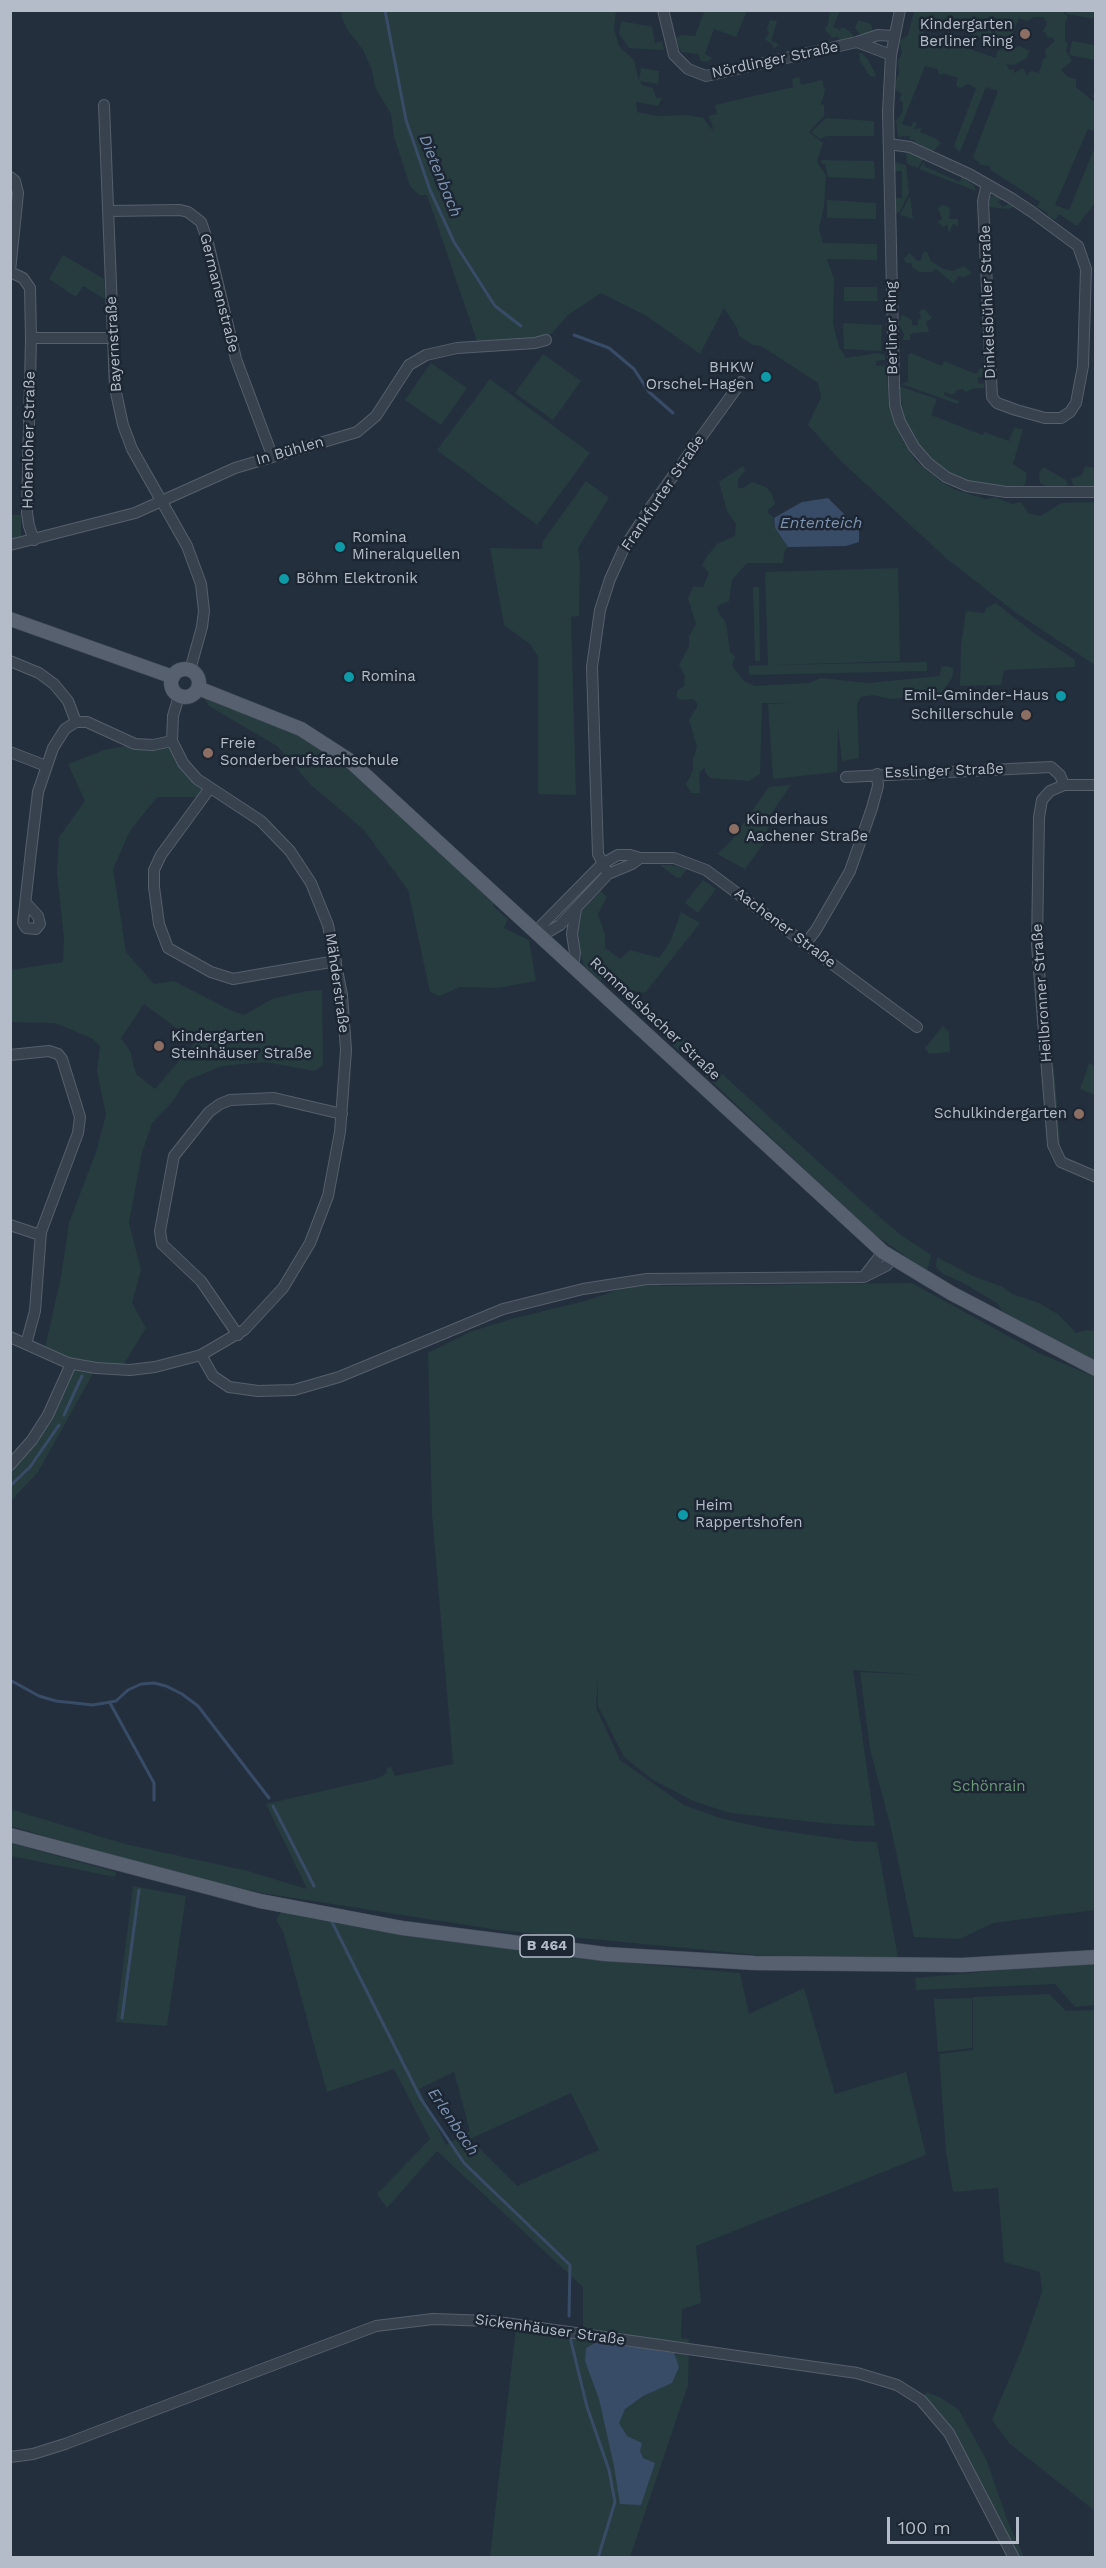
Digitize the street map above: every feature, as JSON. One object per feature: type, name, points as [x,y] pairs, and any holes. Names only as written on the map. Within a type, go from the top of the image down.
[{"type":"main road","points":[[10,619],[172,677]]},
{"type":"main road","points":[[190,670],[197,676],[198,688],[193,695],[179,696],[173,690],[172,677],[178,671],[190,670]]},
{"type":"main road","name":"Rommelsbacher Straße","points":[[198,688],[292,725],[341,754],[887,1255],[1095,1370]]},
{"type":"main road","name":"B 464","points":[[10,1835],[260,1901],[402,1928],[605,1954],[755,1963],[962,1965],[1095,1957]]},
{"type":"street","name":"Nördlinger Straße","points":[[663,10],[674,55],[688,69],[705,76],[857,42],[878,35],[893,36]]},
{"type":"street","name":"Berliner Ring","points":[[900,10],[893,36],[888,83],[894,384],[897,413],[907,435],[928,463],[946,477],[966,486],[1006,492],[1095,492]]},
{"type":"street","name":"Nördlinger Straße","points":[[857,42],[891,55]]},
{"type":"street","name":"Bayernstraße","points":[[104,105],[115,388],[123,425],[132,450],[193,559],[201,584],[203,621],[190,670]]},
{"type":"street","points":[[889,144],[917,150],[955,166],[987,184]]},
{"type":"street","points":[[10,177],[15,181],[18,193],[10,272]]},
{"type":"street","name":"Dinkelsbühler Straße","points":[[987,184],[1075,242],[1084,257],[1086,269],[1085,341],[1076,403],[1066,415],[1051,419],[1007,407],[997,403],[992,397],[983,201],[987,184]]},
{"type":"street","name":"Germanenstraße","points":[[108,211],[180,210],[188,212],[201,222],[236,359],[272,455]]},
{"type":"street","name":"Hohenloher Straße","points":[[10,272],[23,278],[30,288],[27,513],[28,526],[34,540]]},
{"type":"street","points":[[31,338],[113,338]]},
{"type":"street","name":"In Bühlen","points":[[10,545],[126,516],[161,502],[215,475],[272,455],[364,428],[376,416],[409,365],[426,355],[457,348],[546,340]]},
{"type":"street","name":"Frankfurter Straße","points":[[608,874],[598,855],[592,667],[600,610],[610,579],[624,548],[741,382]]},
{"type":"street","points":[[10,661],[39,673],[54,684],[68,701],[76,722]]},
{"type":"street","points":[[26,903],[37,800],[46,766],[61,734],[76,722],[92,723],[135,744],[153,745],[172,741],[173,716],[179,696]]},
{"type":"street","name":"Mähderstraße","points":[[10,1337],[71,1364],[103,1368],[138,1369],[174,1364],[201,1355],[238,1335],[272,1303],[305,1253],[328,1196],[342,1114],[346,1042],[336,961],[321,906],[311,883],[295,857],[261,821],[210,788],[187,769],[172,741]]},
{"type":"street","points":[[10,752],[46,766]]},
{"type":"street","name":"Esslinger Straße","points":[[846,777],[1042,768],[1059,787]]},
{"type":"street","points":[[806,943],[850,871],[878,786],[877,774]]},
{"type":"street","points":[[1059,787],[1095,785]]},
{"type":"street","name":"Heilbronner Straße","points":[[1059,787],[1042,800],[1039,814],[1037,945],[1053,1145],[1061,1162],[1095,1177]]},
{"type":"street","points":[[210,788],[161,855],[154,870],[159,924],[168,948],[211,972],[233,979],[336,961]]},
{"type":"street","name":"Aachener Straße","points":[[602,864],[618,855],[640,858],[674,858],[694,864],[727,884],[917,1027]]},
{"type":"street","name":"Aachener Straße","points":[[608,874],[633,864],[640,858]]},
{"type":"street","points":[[538,934],[602,864]]},
{"type":"street","points":[[538,934],[560,925],[608,874]]},
{"type":"street","points":[[573,966],[575,953],[572,934],[576,909]]},
{"type":"street","points":[[10,1055],[49,1051],[58,1054],[62,1059],[80,1113],[78,1133],[40,1235],[41,1249],[35,1311],[26,1344]]},
{"type":"street","points":[[238,1335],[201,1281],[162,1244],[160,1231],[174,1156],[209,1112],[225,1101],[274,1098],[342,1114]]},
{"type":"street","points":[[10,1225],[40,1235]]},
{"type":"street","points":[[201,1355],[213,1376],[230,1387],[258,1391],[294,1390],[339,1377],[503,1309],[606,1284],[647,1279],[864,1277],[887,1255]]},
{"type":"street","points":[[10,1465],[43,1424],[71,1364]]},
{"type":"street","name":"Sickenhäuser Straße","points":[[10,2457],[33,2454],[65,2444],[376,2326],[433,2319],[491,2321],[857,2373],[897,2385],[921,2400],[949,2433],[1014,2558]]},
{"type":"green space","points":[[342,10],[616,11],[614,29],[619,46],[634,60],[639,81],[641,68],[659,71],[658,84],[640,81],[642,85],[653,88],[656,98],[662,98],[658,106],[636,102],[637,112],[658,116],[688,115],[703,118],[714,132],[709,116],[717,114],[715,105],[793,87],[792,79],[799,77],[801,85],[822,80],[825,91],[821,104],[824,105],[824,116],[809,132],[823,143],[817,162],[826,175],[824,206],[819,229],[823,243],[877,244],[877,260],[827,259],[834,279],[833,324],[839,347],[846,358],[877,353],[885,355],[885,360],[876,361],[876,366],[886,365],[889,406],[901,438],[916,461],[940,481],[956,490],[986,499],[995,497],[1012,504],[1021,502],[1028,513],[1040,516],[1062,503],[1095,502],[1095,665],[1015,612],[947,559],[841,461],[808,425],[821,397],[818,383],[761,346],[753,345],[739,336],[737,328],[724,308],[700,354],[647,316],[601,293],[568,315],[546,340],[479,347],[427,195],[419,195],[410,186],[394,137],[391,114],[375,87],[372,70],[363,50],[347,29],[341,16]]},
{"type":"green space","points":[[705,10],[747,11],[736,37],[714,29],[705,54],[712,58],[708,62],[701,61],[698,54],[681,52],[676,38],[681,35],[695,36]]},
{"type":"green space","points":[[830,11],[840,11],[833,27],[840,30],[842,27],[849,31],[853,35],[853,41],[842,42],[837,37],[832,38],[827,32],[825,29]]},
{"type":"green space","points":[[914,11],[1062,11],[1068,17],[1065,22],[1065,41],[1068,44],[1066,51],[1072,61],[1061,70],[1068,77],[1076,79],[1076,87],[1093,101],[1095,100],[1092,95],[1095,95],[1096,132],[1088,129],[1055,205],[1069,210],[1095,147],[1095,203],[1077,226],[1059,214],[1055,220],[1048,216],[1047,212],[1037,207],[1040,202],[991,170],[990,166],[981,165],[973,157],[998,91],[986,87],[960,152],[954,146],[976,88],[968,84],[960,88],[956,86],[958,78],[943,73],[939,74],[937,69],[925,66],[902,124],[911,127],[913,122],[917,123],[914,129],[922,128],[920,132],[941,143],[933,152],[929,152],[928,148],[923,148],[920,144],[915,144],[914,140],[910,140],[910,136],[898,137],[896,120],[902,114],[903,102],[899,100],[902,94],[893,88],[899,73],[898,60],[902,53],[899,41],[908,35]],"holes":[[[1034,17],[1044,17],[1047,24],[1042,32],[1055,41],[1045,50],[1046,58],[1043,59],[1039,73],[1032,71],[1028,73],[1028,77],[1023,68],[1014,73],[1014,69],[1010,70],[1006,64],[1013,65],[1028,57],[1030,51],[1019,46],[1010,50],[1007,47],[1001,47],[996,58],[923,33],[928,20],[950,29],[951,26],[995,44],[1001,40],[1005,43],[1009,42],[1019,18],[1027,21]]]},
{"type":"green space","points":[[1066,11],[1095,11],[1095,19],[1066,14]]},
{"type":"green space","points":[[770,20],[777,21],[771,41],[779,44],[774,49],[772,44],[764,39],[769,34],[767,29]]},
{"type":"green space","points":[[858,20],[871,24],[873,32],[861,36],[855,28]]},
{"type":"green space","points":[[621,21],[652,27],[655,43],[662,41],[664,50],[629,48],[619,34]]},
{"type":"green space","points":[[1072,41],[1095,45],[1095,60],[1069,55]]},
{"type":"green space","points":[[859,53],[862,53],[868,60],[875,77],[870,76],[860,61]]},
{"type":"green space","points":[[826,118],[874,121],[874,136],[827,136],[820,139],[811,132]]},
{"type":"green space","points":[[906,152],[923,159],[918,168],[907,164]]},
{"type":"green space","points":[[821,160],[874,161],[875,179],[828,177],[825,164],[822,164]]},
{"type":"green space","points":[[925,160],[924,166],[960,182],[962,176],[974,186],[976,191],[919,169]]},
{"type":"green space","points":[[895,162],[906,165],[909,193],[899,213],[895,212],[895,198],[902,198],[902,171],[895,171]]},
{"type":"green space","points":[[995,195],[1003,199],[998,202],[1003,207],[1010,203],[1015,206],[1009,209],[988,207],[989,197]]},
{"type":"green space","points":[[910,196],[913,219],[900,215]]},
{"type":"green space","points":[[827,200],[876,203],[876,219],[827,218]]},
{"type":"green space","points":[[942,205],[950,209],[949,219],[958,219],[958,226],[953,224],[950,231],[953,233],[948,231],[948,225],[943,227],[937,222],[942,219],[938,209]]},
{"type":"green space","points":[[924,251],[928,253],[930,260],[943,269],[953,271],[964,266],[972,273],[964,277],[958,276],[954,284],[936,269],[932,272],[919,272],[912,267],[912,263],[907,263],[903,259],[910,253],[920,261]]},
{"type":"green space","points":[[63,255],[104,279],[105,299],[83,286],[76,297],[49,279]]},
{"type":"green space","points":[[844,287],[877,287],[878,301],[844,301]]},
{"type":"green space","points":[[925,309],[932,318],[926,322],[929,332],[914,333],[910,335],[910,340],[902,340],[904,335],[898,321],[901,320],[900,317],[903,315],[912,320],[912,325],[918,326],[918,320],[921,318],[919,311]]},
{"type":"green space","points":[[843,323],[882,325],[881,351],[844,349]]},
{"type":"green space","points":[[911,353],[942,366],[944,361],[976,374],[984,363],[984,377],[978,377],[978,383],[984,384],[984,388],[966,392],[963,389],[957,390],[953,395],[945,392],[944,395],[959,401],[958,404],[901,384],[908,382],[908,355]]},
{"type":"green space","points":[[543,354],[581,381],[553,420],[515,393]]},
{"type":"green space","points":[[431,363],[467,388],[441,425],[405,400]]},
{"type":"green space","points":[[490,379],[590,453],[537,525],[437,450]]},
{"type":"green space","points":[[899,386],[937,399],[931,415],[983,435],[984,432],[1009,441],[1014,428],[1023,429],[1013,464],[1027,473],[1025,484],[1022,487],[1007,487],[968,481],[949,473],[931,459],[918,444],[905,422]]},
{"type":"green space","points":[[743,466],[745,471],[738,479],[738,488],[743,488],[752,482],[766,487],[772,494],[775,504],[768,510],[768,513],[773,517],[775,528],[788,547],[784,552],[783,563],[747,563],[732,580],[729,601],[717,606],[719,614],[725,621],[730,652],[735,656],[732,666],[744,681],[755,686],[809,683],[821,678],[868,683],[940,676],[941,667],[948,666],[954,669],[952,678],[941,693],[918,690],[903,698],[890,699],[873,695],[861,697],[857,704],[859,758],[842,761],[838,727],[837,772],[773,779],[768,704],[791,703],[762,703],[760,774],[749,781],[710,778],[705,772],[705,767],[699,773],[700,793],[691,793],[686,784],[693,770],[693,759],[697,747],[689,720],[697,703],[693,699],[677,698],[677,691],[684,686],[685,676],[679,665],[689,646],[689,636],[696,624],[688,598],[693,587],[703,587],[709,573],[702,565],[708,555],[717,544],[735,536],[736,524],[727,511],[719,482]]},
{"type":"green space","points":[[1085,466],[1095,468],[1095,487],[1074,488],[1071,479],[1082,475]]},
{"type":"green space","points":[[1043,467],[1066,480],[1068,485],[1065,489],[1057,490],[1040,483],[1039,474]]},
{"type":"green space","points":[[586,481],[609,498],[578,548],[579,616],[571,617],[576,795],[538,794],[538,657],[531,645],[504,625],[490,548],[542,549],[543,541]]},
{"type":"green space","points":[[11,515],[21,515],[21,538],[11,540]]},
{"type":"green space","points":[[898,568],[900,661],[773,665],[927,662],[927,671],[749,675],[749,666],[768,665],[765,572]]},
{"type":"green space","points":[[753,587],[759,587],[760,661],[755,661]]},
{"type":"green space","points":[[996,603],[1034,633],[1075,660],[1075,667],[1004,670],[1001,685],[960,686],[961,645],[966,611],[984,613],[986,608]]},
{"type":"green space","points":[[198,688],[311,734],[500,897],[493,906],[508,919],[504,928],[529,940],[536,981],[497,988],[460,987],[439,996],[430,992],[408,890],[364,830],[311,785],[277,746],[209,706]]},
{"type":"green space","points":[[172,741],[210,788],[203,797],[157,797],[130,831],[113,869],[126,952],[154,984],[174,981],[244,1015],[272,999],[306,991],[322,990],[323,1065],[315,1071],[265,1062],[222,1066],[186,1081],[173,1101],[152,1123],[142,1153],[129,1223],[141,1270],[132,1303],[146,1328],[121,1369],[96,1368],[38,1472],[11,1501],[11,1465],[25,1449],[71,1364],[44,1352],[61,1277],[69,1223],[96,1152],[106,1115],[97,1071],[100,1046],[91,1038],[55,1023],[11,1022],[11,970],[63,962],[64,939],[57,872],[59,837],[85,801],[68,764],[104,750],[135,744]],"holes":[[[144,1004],[195,1042],[155,1089],[136,1074],[130,1051],[121,1038]]]},
{"type":"green space","points":[[791,785],[772,812],[766,836],[769,836],[745,869],[717,854],[731,841],[769,787]]},
{"type":"green space","points":[[660,865],[687,869],[681,877],[677,878]]},
{"type":"green space","points":[[703,880],[716,889],[698,913],[685,903]]},
{"type":"green space","points":[[600,890],[607,897],[598,914],[605,934],[605,948],[620,959],[630,950],[659,958],[670,942],[681,912],[700,923],[645,993],[619,988],[605,977],[600,980],[584,966],[575,934],[581,910]]},
{"type":"green space","points":[[644,1003],[876,1214],[901,1235],[931,1255],[927,1271],[871,1232],[635,1009]]},
{"type":"green space","points":[[943,1026],[949,1032],[950,1052],[929,1054],[925,1048]]},
{"type":"green space","points":[[1089,1063],[1095,1066],[1095,1095],[1080,1089]]},
{"type":"green space","points":[[1052,1067],[1054,1067],[1061,1154],[1059,1145]]},
{"type":"green space","points":[[937,1257],[973,1276],[1003,1287],[1012,1294],[1039,1303],[1059,1315],[1076,1333],[1087,1330],[1095,1331],[1095,1363],[1002,1311],[997,1303],[965,1284],[943,1274],[936,1267]]},
{"type":"green space","name":"Schönrain","points":[[647,1280],[662,1280],[661,1286],[912,1283],[1039,1353],[1095,1377],[1095,1910],[993,1923],[960,1939],[914,1937],[891,1828],[870,1749],[860,1672],[923,1675],[853,1670],[875,1826],[832,1824],[730,1813],[693,1801],[653,1780],[624,1757],[598,1706],[598,1679],[596,1707],[620,1760],[684,1805],[720,1818],[769,1829],[853,1841],[877,1842],[898,1958],[757,1955],[498,1930],[262,1893],[122,1859],[11,1826],[10,1809],[125,1844],[248,1871],[307,1889],[266,1804],[375,1779],[386,1774],[387,1768],[391,1767],[395,1776],[453,1764],[432,1514],[428,1353],[470,1332],[511,1319],[585,1301]]},
{"type":"green space","points":[[10,1843],[116,1872],[115,1877],[11,1856]]},
{"type":"green space","points":[[133,1886],[186,1896],[167,2026],[116,2022]]},
{"type":"green space","points":[[281,1912],[357,1927],[600,1960],[740,1973],[749,2014],[804,1988],[835,2094],[906,2072],[926,2155],[696,2246],[701,2303],[682,2309],[681,2338],[689,2339],[688,2385],[630,2557],[490,2557],[516,2327],[583,2338],[583,2287],[437,2151],[387,2208],[377,2194],[430,2139],[394,2069],[327,2092],[283,1931],[276,1920]],"holes":[[[454,2072],[470,2131],[446,2145],[419,2089]],[[571,2093],[599,2150],[517,2186],[470,2139]]]},
{"type":"green space","points":[[1095,1962],[1095,2005],[1075,2007],[1055,1984],[916,1990],[915,1978]]},
{"type":"green space","points":[[1049,1994],[1066,2011],[1095,2010],[1095,2511],[1010,2444],[992,2420],[1024,2344],[1042,2292],[1040,2272],[1004,2262],[998,2188],[953,2192],[946,2152],[939,2054],[973,2050],[973,1997]]},
{"type":"green space","points":[[972,1998],[972,2048],[938,2052],[934,1999]]},
{"type":"green space","points":[[927,2392],[959,2410],[986,2459],[1008,2522],[1024,2557],[1015,2557],[956,2444],[921,2399]]},
{"type":"water","name":"Ententeich","points":[[828,498],[859,529],[859,542],[846,546],[788,547],[775,528],[774,518],[802,502]]},
{"type":"water","points":[[597,2342],[674,2353],[679,2367],[672,2383],[643,2396],[625,2409],[619,2423],[627,2436],[642,2443],[640,2451],[643,2458],[655,2463],[641,2505],[620,2504],[599,2399],[585,2361],[586,2348]]},
{"type":"waterway","name":"Dietenbach","points":[[385,10],[406,120],[430,190],[454,242],[495,306],[521,326]]},
{"type":"waterway","points":[[574,335],[609,348],[634,369],[649,392],[673,413]]},
{"type":"waterway","points":[[64,1415],[82,1376]]},
{"type":"waterway","points":[[10,1486],[30,1467],[59,1425]]},
{"type":"waterway","name":"Erlenbach","points":[[10,1680],[39,1696],[56,1701],[93,1705],[116,1701],[128,1690],[141,1684],[154,1683],[166,1686],[198,1706],[269,1798]]},
{"type":"waterway","points":[[110,1703],[154,1783],[154,1800]]},
{"type":"waterway","name":"Erlenbach","points":[[273,1806],[314,1886]]},
{"type":"waterway","points":[[122,2018],[139,1890]]},
{"type":"waterway","name":"Erlenbach","points":[[331,1920],[421,2099],[464,2163],[570,2265],[569,2316]]},
{"type":"waterway","name":"Erlenbach","points":[[570,2337],[587,2407],[609,2470],[615,2502],[598,2558]]},
{"type":"place","name":"Kindergarten Berliner Ring","points":[[1025,34]]},
{"type":"place","name":"BHKW Orschel-Hagen","points":[[766,377]]},
{"type":"place","name":"Romina Mineralquellen","points":[[340,547]]},
{"type":"place","name":"Böhm Elektronik","points":[[284,579]]},
{"type":"place","name":"Romina","points":[[349,677]]},
{"type":"place","name":"Emil-Gminder-Haus","points":[[1061,696]]},
{"type":"place","name":"Schillerschule","points":[[1026,715]]},
{"type":"place","name":"Freie Sonderberufsfachschule","points":[[208,753]]},
{"type":"place","name":"Kinderhaus Aachener Straße","points":[[734,829]]},
{"type":"place","name":"Kindergarten Steinhäuser Straße","points":[[159,1046]]},
{"type":"place","name":"Schulkindergarten","points":[[1079,1114]]},
{"type":"place","name":"Heim Rappertshofen","points":[[683,1515]]}]
